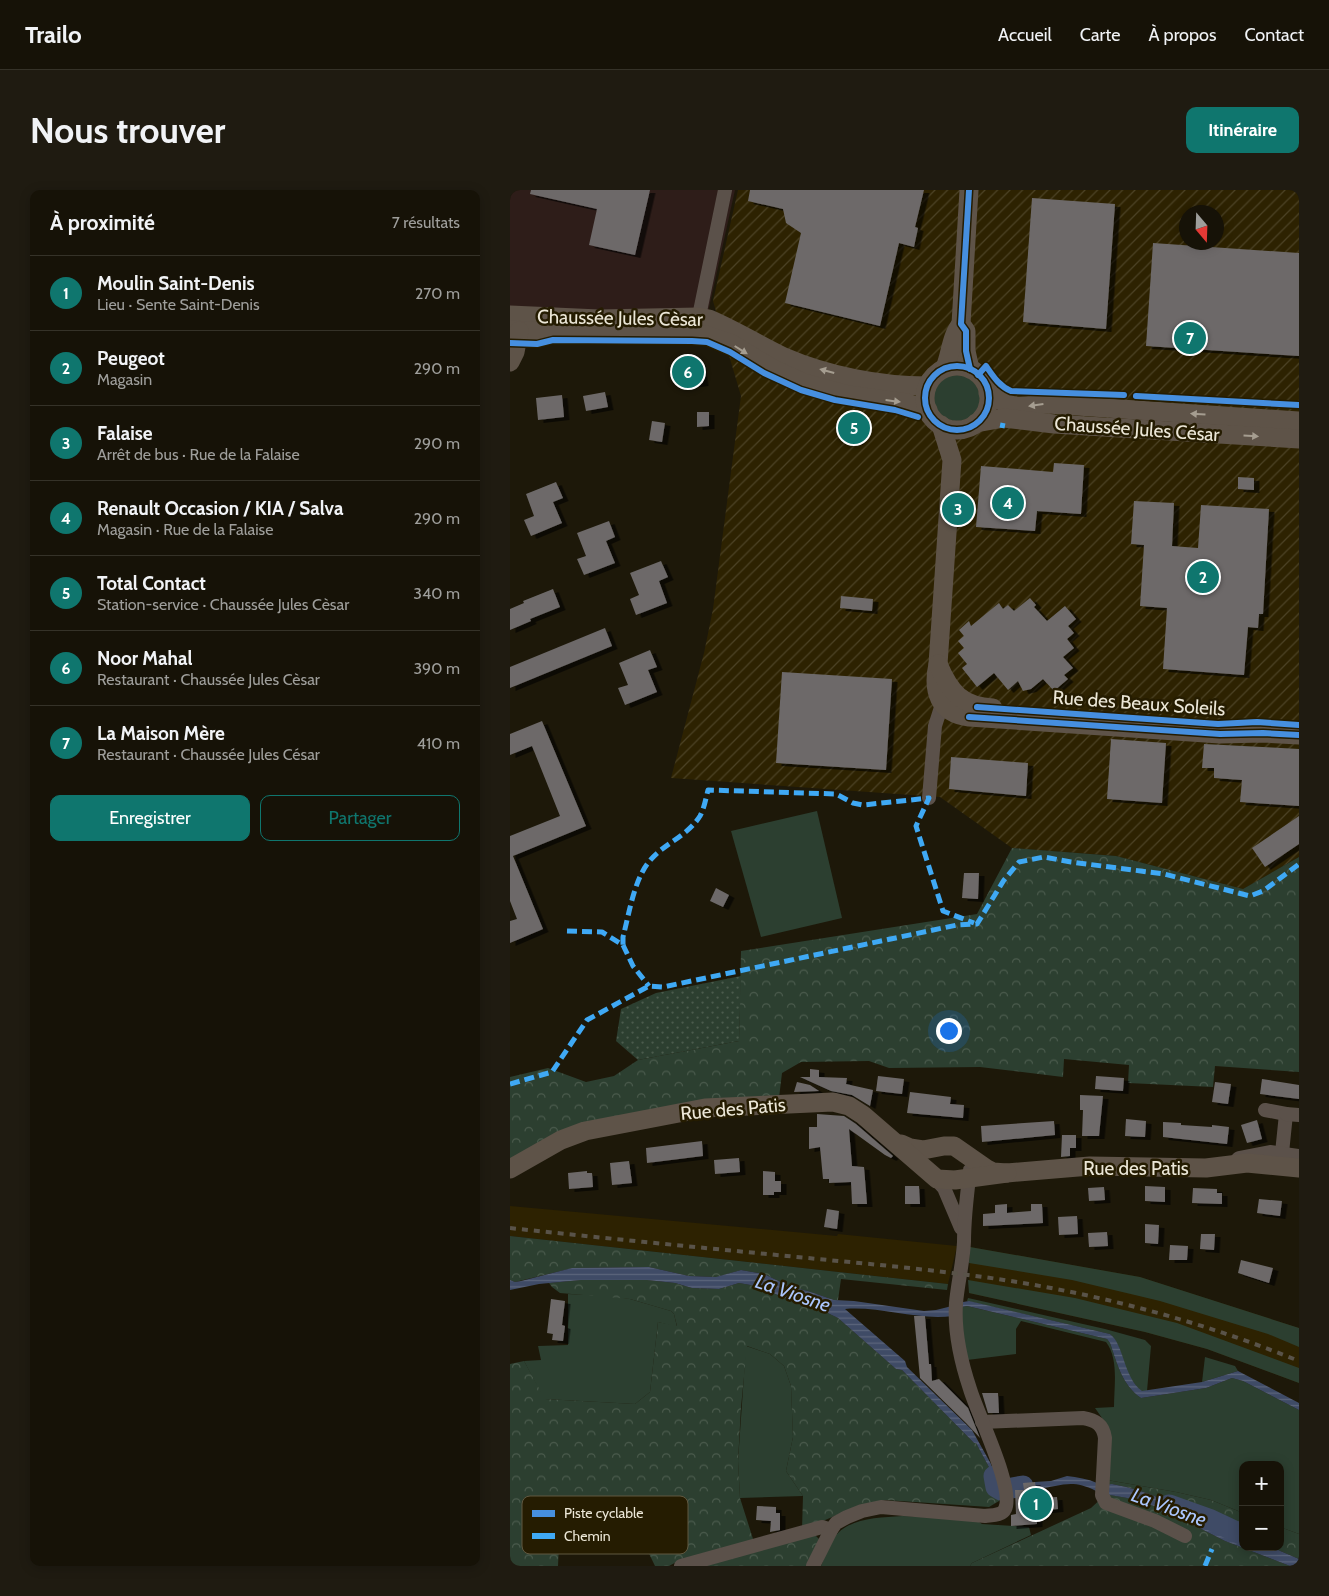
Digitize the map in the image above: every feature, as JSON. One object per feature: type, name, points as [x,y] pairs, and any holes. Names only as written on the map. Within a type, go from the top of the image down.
[{"type":"main road","points":[[945,368],[951,352],[955,331],[961,324],[969,190]]},
{"type":"main road","name":"Chaussée Jules Cèsar","points":[[513,325],[599,319],[697,325],[716,322],[774,352],[814,368],[841,375],[901,385],[927,386]]},
{"type":"main road","points":[[961,324],[966,331],[966,352],[970,369]]},
{"type":"main road","points":[[510,362],[515,352],[513,325]]},
{"type":"main road","name":"Chaussée Jules Cèsar","points":[[697,325],[711,336],[730,343],[773,369],[804,384],[848,394],[901,402],[928,410]]},
{"type":"main road","points":[[955,366],[970,369],[982,378],[988,393],[987,407],[982,418],[972,425],[954,429],[941,425],[932,417],[928,410],[925,397],[927,386],[934,376],[945,368],[955,366]]},
{"type":"main road","name":"Chaussée Jules César","points":[[988,393],[1002,402],[1017,408],[1048,404],[1299,421]]},
{"type":"main road","name":"Chaussée Jules César","points":[[972,425],[1004,418],[1054,424],[1299,439]]},
{"type":"main road","points":[[941,425],[952,460]]},
{"type":"main road","points":[[952,460],[972,425]]},
{"type":"main road","name":"Rue des Beaux Soleils","points":[[952,460],[938,664],[946,682],[953,713],[969,717],[1220,734],[1263,733],[1299,735]]},
{"type":"main road","name":"Rue des Beaux Soleils","points":[[950,700],[982,708],[1218,724],[1257,722],[1299,725]]},
{"type":"main road","name":"Rue des Patis","points":[[510,1169],[561,1140],[585,1131],[705,1108],[833,1102],[856,1110],[895,1141],[937,1179],[969,1178],[1007,1172]]},
{"type":"main road","name":"Rue des Patis","points":[[895,1141],[916,1150],[950,1145],[961,1150],[992,1172],[1090,1166],[1206,1168],[1299,1177]]},
{"type":"main road","name":"Rue des Patis","points":[[1206,1168],[1254,1163],[1299,1168]]},
{"type":"street","points":[[697,325],[724,190]]},
{"type":"street","points":[[929,798],[935,726],[950,700]]},
{"type":"street","points":[[1264,1110],[1293,1114],[1282,1153]]},
{"type":"street","points":[[937,1147],[928,1153],[926,1165],[944,1188],[963,1232]]},
{"type":"street","points":[[813,1566],[821,1546],[836,1523],[862,1511],[881,1508],[993,1515],[1004,1511],[1007,1503],[1006,1490],[965,1374],[960,1349],[956,1310],[970,1162],[961,1150]]},
{"type":"street","points":[[1233,1164],[1239,1158],[1258,1153],[1282,1153],[1299,1156]]},
{"type":"street","points":[[982,1422],[1093,1419],[1104,1430],[1102,1488],[1106,1503],[1155,1521],[1185,1536]]},
{"type":"street","points":[[681,1566],[822,1527],[831,1530]]},
{"type":"shaded area","points":[[510,190],[735,190],[707,317],[510,306]]},
{"type":"shaded area","points":[[738,190],[1299,190],[1299,857],[1243,889],[1116,856],[1012,848],[940,797],[671,778],[704,653],[713,609],[741,396],[713,301]]},
{"type":"shaded area","points":[[510,1206],[957,1246],[948,1284],[510,1236]]},
{"type":"shaded area","points":[[970,1247],[1140,1277],[1299,1328],[1299,1383],[1207,1349],[1145,1332],[969,1293]]},
{"type":"green space","points":[[962,375],[974,381],[979,389],[979,407],[974,415],[966,420],[952,421],[940,415],[935,407],[934,393],[940,381],[948,376]]},
{"type":"green space","points":[[817,811],[842,918],[761,937],[731,831]]},
{"type":"green space","points":[[1012,848],[1116,856],[1243,889],[1299,857],[1299,1072],[1215,1066],[1213,1087],[1128,1083],[1129,1065],[1064,1059],[1063,1077],[980,1067],[889,1068],[869,1061],[801,1062],[782,1073],[779,1098],[705,1100],[510,1162],[510,1077],[548,1068],[586,1082],[614,1076],[638,1060],[739,1041],[741,951],[977,914]]},
{"type":"green space","points":[[741,976],[739,1041],[638,1060],[616,1041],[621,1009],[656,993]]},
{"type":"green space","points":[[510,1236],[948,1284],[947,1290],[841,1279],[838,1300],[834,1300],[791,1287],[764,1274],[741,1270],[717,1277],[689,1276],[649,1267],[573,1268],[515,1282],[510,1280]]},
{"type":"green space","points":[[970,1247],[1140,1277],[1299,1328],[1299,1347],[1268,1334],[1160,1301],[1072,1280],[969,1263]]},
{"type":"green space","points":[[581,1280],[647,1280],[675,1283],[692,1288],[719,1289],[739,1283],[762,1287],[781,1297],[809,1304],[838,1318],[896,1369],[902,1370],[976,1443],[991,1471],[993,1486],[1003,1492],[999,1501],[989,1507],[885,1500],[860,1505],[802,1530],[803,1496],[786,1471],[793,1437],[791,1386],[784,1366],[770,1354],[747,1346],[738,1461],[740,1498],[754,1542],[680,1560],[669,1566],[655,1566],[649,1554],[688,1554],[688,1496],[522,1496],[522,1554],[559,1554],[558,1566],[510,1566],[510,1364],[524,1361],[545,1399],[635,1404],[650,1392],[658,1322],[677,1326],[674,1314],[671,1311],[630,1299],[560,1293],[549,1283]]},
{"type":"green space","points":[[968,1280],[1075,1298],[1177,1323],[1299,1368],[1299,1383],[1207,1349],[1145,1332],[969,1293]]},
{"type":"green space","points":[[568,1294],[630,1299],[671,1311],[674,1314],[677,1327],[658,1322],[650,1392],[635,1404],[544,1399],[524,1361],[541,1360],[538,1346],[568,1345]]},
{"type":"green space","points":[[968,1298],[1145,1340],[1151,1346],[1147,1391],[1140,1391],[1128,1374],[1119,1348],[1110,1334],[967,1301]]},
{"type":"green space","points":[[967,1306],[1107,1339],[1129,1387],[1141,1398],[1206,1388],[1232,1378],[1243,1381],[1299,1410],[1299,1534],[1284,1528],[1284,1461],[1239,1461],[1239,1511],[1211,1500],[1107,1480],[1109,1428],[1095,1408],[1114,1407],[1114,1364],[1113,1356],[1106,1342],[1021,1321],[1016,1329],[1016,1354],[967,1360],[962,1333],[962,1307]]},
{"type":"green space","points":[[746,1346],[770,1354],[784,1366],[791,1386],[793,1437],[786,1471],[803,1496],[740,1498],[738,1461]]},
{"type":"green space","points":[[1205,1357],[1235,1366],[1238,1371],[1202,1382]]},
{"type":"green space","points":[[1107,1480],[1211,1500],[1239,1511],[1239,1534],[1146,1493],[1112,1484],[1105,1494],[1133,1499],[1160,1508],[1239,1546],[1239,1551],[1251,1551],[1290,1566],[970,1566],[972,1563],[1091,1508],[1104,1496]]},
{"type":"green space","points":[[902,1516],[973,1518],[982,1524],[1029,1527],[1031,1535],[972,1563],[970,1566],[821,1566],[832,1540],[846,1527],[864,1520]]},
{"type":"green space","points":[[1284,1528],[1299,1534],[1299,1559],[1280,1551],[1284,1551]]},
{"type":"green space","points":[[815,1535],[819,1539],[819,1543],[810,1566],[691,1566]]},
{"type":"water","points":[[649,1267],[689,1276],[716,1277],[741,1270],[764,1274],[791,1287],[834,1300],[924,1311],[952,1306],[953,1316],[940,1317],[845,1309],[905,1361],[907,1367],[972,1430],[991,1464],[1000,1492],[993,1486],[991,1471],[976,1443],[902,1370],[896,1369],[838,1318],[809,1304],[781,1297],[762,1287],[739,1283],[719,1289],[692,1288],[675,1283],[647,1280],[581,1280],[539,1284],[510,1290],[510,1280],[515,1282],[521,1281],[572,1268]]},
{"type":"water","points":[[969,1301],[1110,1334],[1118,1345],[1131,1378],[1142,1391],[1202,1382],[1238,1371],[1299,1403],[1299,1410],[1243,1381],[1232,1378],[1206,1388],[1141,1398],[1129,1387],[1107,1339],[967,1306],[962,1307],[963,1302]]},
{"type":"water","points":[[1067,1476],[1097,1483],[1096,1491],[1072,1484],[1035,1489],[1035,1482],[1051,1481]]},
{"type":"water","points":[[1112,1484],[1129,1488],[1163,1499],[1239,1534],[1239,1546],[1160,1508],[1133,1499],[1104,1494],[1106,1485]]},
{"type":"water","points":[[1251,1551],[1280,1551],[1299,1559],[1299,1566],[1290,1566]]},
{"type":"building","points":[[531,190],[650,190],[635,255],[589,245],[597,209],[530,194]]},
{"type":"building","points":[[750,190],[924,190],[915,227],[918,228],[914,247],[899,243],[880,326],[785,303],[801,233],[786,223],[783,209],[748,201]]},
{"type":"building","points":[[1032,198],[1115,204],[1106,329],[1023,322]]},
{"type":"building","points":[[1153,243],[1179,245],[1179,250],[1224,250],[1224,248],[1299,253],[1299,356],[1146,346]]},
{"type":"building","points":[[693,358],[693,363],[700,362],[703,383],[681,386],[680,377],[676,378],[674,361]]},
{"type":"building","points":[[605,392],[608,407],[586,411],[583,396]]},
{"type":"building","points":[[562,395],[564,417],[538,420],[536,398]]},
{"type":"building","points":[[697,412],[709,412],[709,426],[697,427]]},
{"type":"building","points":[[850,415],[862,417],[858,442],[846,440]]},
{"type":"building","points":[[652,421],[665,423],[662,442],[649,440]]},
{"type":"building","points":[[1054,463],[1084,465],[1081,514],[1037,511],[1035,531],[976,527],[981,466],[1053,472]]},
{"type":"building","points":[[1238,477],[1254,478],[1254,490],[1238,489]]},
{"type":"building","points":[[556,482],[563,498],[553,502],[562,523],[531,536],[524,520],[534,516],[526,494]]},
{"type":"building","points":[[1134,501],[1174,503],[1172,546],[1198,548],[1201,505],[1269,509],[1263,614],[1259,614],[1258,628],[1248,627],[1244,675],[1163,669],[1167,608],[1140,606],[1144,545],[1131,544]]},
{"type":"building","points":[[609,521],[615,537],[606,541],[615,563],[584,575],[577,559],[586,556],[577,533]]},
{"type":"building","points":[[661,561],[668,577],[659,581],[667,603],[636,615],[630,599],[639,595],[630,573]]},
{"type":"building","points":[[553,589],[560,607],[530,619],[531,621],[510,630],[510,609],[524,603],[523,601]]},
{"type":"building","points":[[841,596],[873,599],[872,611],[840,608]]},
{"type":"building","points":[[1030,598],[1036,605],[1034,607],[1047,621],[1065,606],[1076,619],[1068,626],[1074,633],[1067,639],[1074,648],[1063,657],[1073,668],[1064,675],[1068,679],[1054,691],[1043,679],[1031,689],[1023,691],[1018,681],[1008,690],[994,673],[977,687],[962,668],[967,664],[958,653],[964,648],[958,641],[964,636],[959,630],[969,621],[971,626],[999,603],[1003,609],[1008,605],[1014,611]]},
{"type":"building","points":[[605,628],[612,646],[510,688],[510,667]]},
{"type":"building","points":[[650,650],[657,667],[648,670],[657,692],[625,705],[618,688],[628,685],[619,663]]},
{"type":"building","points":[[782,672],[892,679],[886,770],[776,763]]},
{"type":"building","points":[[542,721],[586,826],[513,856],[543,929],[510,943],[510,921],[517,919],[510,901],[510,836],[560,816],[532,746],[510,755],[510,734]]},
{"type":"building","points":[[1111,739],[1166,743],[1162,803],[1107,799]]},
{"type":"building","points":[[1204,744],[1299,749],[1299,806],[1240,802],[1242,780],[1214,778],[1214,768],[1202,768]]},
{"type":"building","points":[[951,757],[1028,763],[1026,796],[949,789]]},
{"type":"building","points":[[1299,816],[1299,844],[1265,867],[1252,848]]},
{"type":"building","points":[[964,873],[979,873],[978,899],[962,898]]},
{"type":"building","points":[[716,888],[729,895],[723,907],[710,901]]},
{"type":"building","points":[[810,1069],[819,1070],[819,1077],[847,1078],[846,1084],[873,1090],[870,1106],[852,1095],[831,1091],[800,1077],[810,1077]]},
{"type":"building","points":[[878,1076],[904,1079],[902,1094],[876,1091]]},
{"type":"building","points":[[1096,1076],[1124,1078],[1123,1091],[1095,1089]]},
{"type":"building","points":[[1262,1079],[1299,1085],[1299,1099],[1260,1094]]},
{"type":"building","points":[[797,1082],[810,1085],[819,1091],[794,1092]]},
{"type":"building","points":[[1215,1082],[1231,1084],[1228,1104],[1212,1102]]},
{"type":"building","points":[[910,1092],[951,1097],[950,1104],[964,1105],[963,1118],[907,1113]]},
{"type":"building","points":[[1080,1095],[1103,1096],[1099,1136],[1082,1136],[1083,1110],[1080,1110]]},
{"type":"building","points":[[817,1114],[844,1116],[893,1156],[891,1158],[885,1155],[849,1129],[852,1166],[864,1167],[867,1204],[852,1204],[851,1182],[829,1183],[829,1179],[823,1179],[820,1147],[809,1149],[809,1127],[817,1127]]},
{"type":"building","points":[[1126,1119],[1146,1121],[1145,1137],[1125,1136]]},
{"type":"building","points":[[1257,1120],[1262,1139],[1247,1143],[1241,1125]]},
{"type":"building","points":[[1054,1121],[1055,1135],[982,1142],[981,1126]]},
{"type":"building","points":[[1163,1122],[1181,1123],[1181,1125],[1229,1127],[1227,1144],[1163,1137]]},
{"type":"building","points":[[1062,1135],[1076,1135],[1076,1148],[1070,1148],[1070,1156],[1061,1157]]},
{"type":"building","points":[[702,1141],[703,1156],[647,1163],[646,1148]]},
{"type":"building","points":[[739,1158],[740,1172],[715,1174],[714,1160]]},
{"type":"building","points":[[629,1161],[632,1183],[612,1185],[610,1163]]},
{"type":"building","points":[[587,1171],[587,1173],[592,1173],[593,1187],[569,1189],[568,1173]]},
{"type":"building","points":[[763,1171],[775,1172],[775,1181],[781,1181],[781,1192],[774,1192],[774,1195],[763,1195]]},
{"type":"building","points":[[905,1186],[919,1186],[920,1204],[905,1204]]},
{"type":"building","points":[[1145,1186],[1165,1187],[1165,1202],[1145,1201]]},
{"type":"building","points":[[1104,1187],[1105,1200],[1089,1201],[1088,1188]]},
{"type":"building","points":[[1193,1188],[1217,1189],[1217,1193],[1222,1193],[1222,1204],[1192,1203]]},
{"type":"building","points":[[1259,1199],[1282,1201],[1280,1216],[1257,1213]]},
{"type":"building","points":[[1007,1204],[1007,1213],[1031,1211],[1031,1204],[1042,1204],[1043,1223],[983,1226],[983,1214],[995,1213],[995,1205]]},
{"type":"building","points":[[827,1209],[839,1211],[837,1229],[824,1227]]},
{"type":"building","points":[[1077,1216],[1078,1234],[1059,1235],[1058,1217]]},
{"type":"building","points":[[1145,1224],[1159,1225],[1158,1244],[1145,1243]]},
{"type":"building","points":[[1107,1232],[1108,1246],[1089,1247],[1088,1233]]},
{"type":"building","points":[[1201,1234],[1215,1234],[1214,1250],[1200,1249]]},
{"type":"building","points":[[1170,1245],[1188,1246],[1187,1260],[1169,1260]]},
{"type":"building","points":[[1241,1260],[1273,1268],[1269,1283],[1238,1273]]},
{"type":"building","points":[[551,1299],[565,1301],[562,1325],[565,1326],[563,1341],[552,1340],[553,1334],[547,1333]]},
{"type":"building","points":[[914,1316],[925,1316],[932,1381],[939,1379],[968,1408],[980,1438],[920,1378]]},
{"type":"building","points":[[982,1393],[998,1393],[999,1413],[988,1413]]},
{"type":"building","points":[[1035,1482],[1037,1498],[1057,1497],[1058,1509],[1037,1511],[1037,1524],[1011,1526],[1011,1515],[1016,1514],[1015,1490],[1024,1490],[1023,1483]]},
{"type":"building","points":[[757,1506],[776,1507],[776,1513],[780,1513],[780,1530],[770,1532],[771,1521],[756,1520]]},
{"type":"waterway","name":"La Viosne","points":[[994,1476],[996,1487],[1001,1490],[1023,1486]]},
{"type":"waterway","name":"La Viosne","points":[[1010,1488],[1023,1484]]},
{"type":"waterway","name":"La Viosne","points":[[1169,1505],[1211,1520],[1239,1533]]},
{"type":"railway","points":[[510,1228],[900,1267],[1052,1288],[1136,1307],[1218,1331],[1299,1361]]},
{"type":"marked path","points":[[1002,428],[1003,423]]},
{"type":"marked path","points":[[567,931],[602,932],[623,945],[623,937],[632,898],[643,870],[654,856],[695,823],[703,810],[708,790],[836,794],[853,803],[863,805],[929,798],[916,826],[943,911],[974,923]]},
{"type":"marked path","points":[[510,1084],[552,1072],[587,1020],[649,986],[663,987],[957,925],[977,924],[1004,880],[1019,862],[1044,857],[1164,874],[1250,896],[1263,891],[1299,864]]},
{"type":"marked path","points":[[623,945],[633,966],[649,986]]},
{"type":"marked path","points":[[1205,1566],[1212,1549]]},
{"type":"cycle path","points":[[969,190],[961,324],[966,331],[966,351],[970,369]]},
{"type":"cycle path","points":[[510,343],[537,344],[553,340],[707,342],[730,352],[764,373],[801,390],[835,400],[895,410],[918,417]]},
{"type":"cycle path","points":[[957,366],[975,372],[983,380],[989,398],[983,416],[975,424],[957,430],[939,424],[931,416],[925,398],[931,380],[939,372],[957,366]]},
{"type":"cycle path","points":[[978,375],[986,366],[1000,384],[1011,391],[1124,395]]},
{"type":"cycle path","points":[[1136,396],[1299,405]]},
{"type":"cycle path","points":[[977,707],[1218,724],[1257,722],[1299,725]]},
{"type":"cycle path","points":[[969,717],[1220,734],[1263,733],[1299,735]]},
{"type":"place","name":"La Maison Mère","points":[[1190,338]]},
{"type":"place","name":"Noor Mahal","points":[[688,372]]},
{"type":"place","name":"Total Contact","points":[[854,428]]},
{"type":"place","name":"Renault Occasion / KIA / Salva","points":[[1008,503]]},
{"type":"place","name":"Falaise","points":[[958,509]]},
{"type":"place","name":"Peugeot","points":[[1203,577]]},
{"type":"place","name":"Moulin Saint-Denis","points":[[1036,1504]]}]
